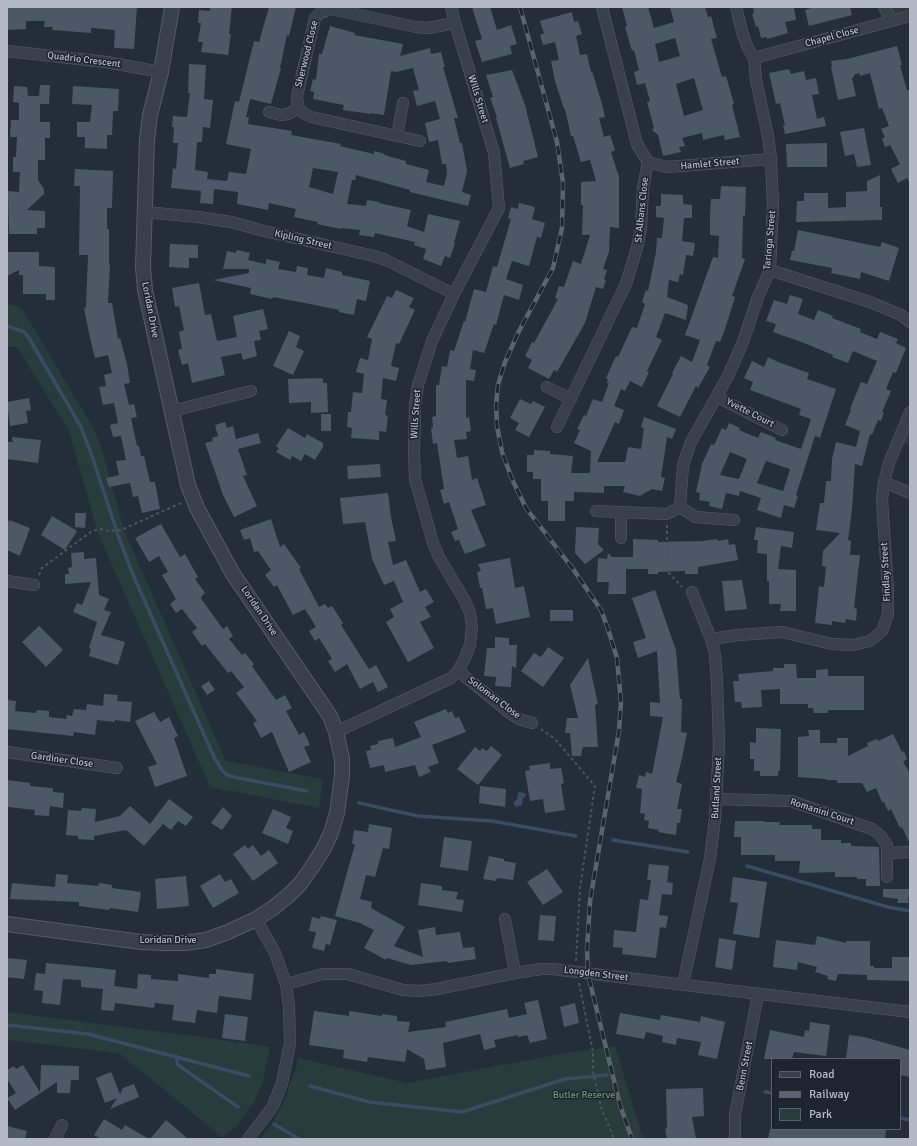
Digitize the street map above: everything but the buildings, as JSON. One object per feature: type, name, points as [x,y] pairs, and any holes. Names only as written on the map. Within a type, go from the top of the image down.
[{"type":"street","name":"Wills Street","points":[[336,732],[451,678],[458,671],[470,645],[472,628],[470,613],[439,557],[427,525],[415,479],[414,446],[415,406],[418,385],[432,341],[454,294],[499,208],[494,153],[451,7]]},
{"type":"street","name":"St Albans Close","points":[[557,427],[626,284],[633,264],[641,228],[643,188],[648,162],[637,144],[602,7]]},
{"type":"street","name":"Taringa Street","points":[[680,507],[683,465],[691,442],[717,397],[743,342],[758,297],[770,270],[773,205],[771,159],[768,136],[756,80],[754,58],[743,35],[736,7]]},
{"type":"street","points":[[884,7],[892,21]]},
{"type":"street","name":"Sherwood Close","points":[[299,108],[296,96],[315,18],[320,13],[331,9],[416,27],[428,28],[455,23]]},
{"type":"street","name":"Loridan Drive","points":[[7,924],[141,942],[185,942],[206,940],[256,919],[273,908],[300,884],[316,861],[331,833],[337,813],[342,776],[342,759],[336,732],[330,716],[320,699],[233,574],[197,508],[188,485],[145,290],[143,267],[147,140],[150,116],[161,72],[173,11]]},
{"type":"street","name":"Chapel Close","points":[[754,58],[892,21],[910,18]]},
{"type":"street","name":"Quadrio Crescent","points":[[7,51],[106,62],[161,72]]},
{"type":"street","points":[[397,136],[403,103]]},
{"type":"street","points":[[269,112],[288,114],[299,108],[303,113],[311,117],[420,141]]},
{"type":"street","name":"Hamlet Street","points":[[648,162],[667,167],[771,159]]},
{"type":"street","name":"Kipling Street","points":[[145,212],[231,222],[374,256],[386,260],[454,294]]},
{"type":"street","points":[[770,270],[870,302],[901,315],[910,322]]},
{"type":"street","points":[[547,387],[571,398]]},
{"type":"street","points":[[172,411],[251,391]]},
{"type":"street","name":"Yvette Court","points":[[717,397],[782,430]]},
{"type":"street","name":"Findlay Street","points":[[711,639],[738,635],[782,632],[832,644],[853,645],[870,641],[882,631],[888,614],[888,590],[882,500],[884,482],[889,463],[910,412]]},
{"type":"street","points":[[884,482],[910,492]]},
{"type":"street","points":[[596,511],[667,514],[680,507],[695,517],[734,520]]},
{"type":"street","points":[[621,538],[622,512]]},
{"type":"street","points":[[7,581],[34,585]]},
{"type":"street","name":"Butland Street","points":[[683,984],[710,859],[716,799],[719,745],[718,696],[714,654],[711,639],[692,592]]},
{"type":"street","name":"Soloman Close","points":[[458,671],[510,713],[519,719],[532,723]]},
{"type":"street","name":"Gardiner Close","points":[[7,752],[116,768]]},
{"type":"street","name":"Romanini Court","points":[[716,799],[782,800],[802,804],[872,830],[883,838],[887,845],[888,877]]},
{"type":"street","points":[[887,853],[910,852]]},
{"type":"street","points":[[248,1139],[273,1106],[284,1078],[290,1043],[289,1006],[286,984],[275,954],[256,919]]},
{"type":"street","points":[[505,919],[515,973]]},
{"type":"street","name":"Longden Street","points":[[286,984],[323,974],[348,974],[404,990],[420,991],[515,973],[552,969],[910,1012]]},
{"type":"street","name":"Benn Street","points":[[735,1139],[736,1115],[758,994]]},
{"type":"street","points":[[55,1139],[62,1125]]},
{"type":"path","points":[[34,585],[42,568],[92,531],[101,529],[108,531],[121,530],[174,505],[194,499]]},
{"type":"path","points":[[667,514],[667,571],[681,587],[692,592]]},
{"type":"path","points":[[532,723],[556,739],[595,786],[580,888],[575,958],[593,1052],[594,1072],[601,1107],[614,1139]]},
{"type":"green space","points":[[884,7],[910,7],[910,17],[892,21]]},
{"type":"green space","points":[[7,305],[16,306],[23,310],[96,433],[125,533],[226,761],[323,779],[319,808],[210,787],[98,533],[69,431],[17,347],[7,347]]},
{"type":"green space","points":[[910,416],[910,444],[897,443]]},
{"type":"green space","points":[[7,1012],[270,1047],[262,1085],[252,1105],[236,1127],[222,1137],[119,1053],[7,1040]]},
{"type":"green space","name":"Butler Reserve","points":[[615,1046],[643,1139],[260,1139],[271,1126],[284,1101],[298,1058],[407,1083],[555,1055]]},
{"type":"water","points":[[519,792],[526,794],[523,798],[522,805],[516,807],[513,803],[517,799]]},
{"type":"waterway","points":[[7,326],[24,332],[29,338],[81,427],[134,577],[214,757],[222,770],[227,775],[238,778],[307,791]]},
{"type":"waterway","points":[[359,803],[418,816],[492,821],[576,836]]},
{"type":"waterway","points":[[613,840],[688,852]]},
{"type":"waterway","points":[[747,866],[888,907],[910,911]]},
{"type":"waterway","points":[[7,1025],[88,1034],[249,1076]]},
{"type":"waterway","points":[[176,1056],[178,1065],[238,1107]]},
{"type":"waterway","points":[[310,1086],[369,1102],[462,1112],[565,1079],[607,1075]]},
{"type":"waterway","points":[[765,1092],[771,1093]]},
{"type":"waterway","points":[[901,1118],[910,1120]]},
{"type":"waterway","points":[[274,1124],[299,1139]]},
{"type":"railway","points":[[520,7],[557,142],[563,183],[562,228],[553,268],[519,331],[505,362],[498,385],[496,405],[497,426],[502,452],[512,479],[526,508],[573,569],[601,610],[617,658],[621,702],[619,731],[590,901],[587,950],[588,974],[620,1105],[632,1139]]}]
